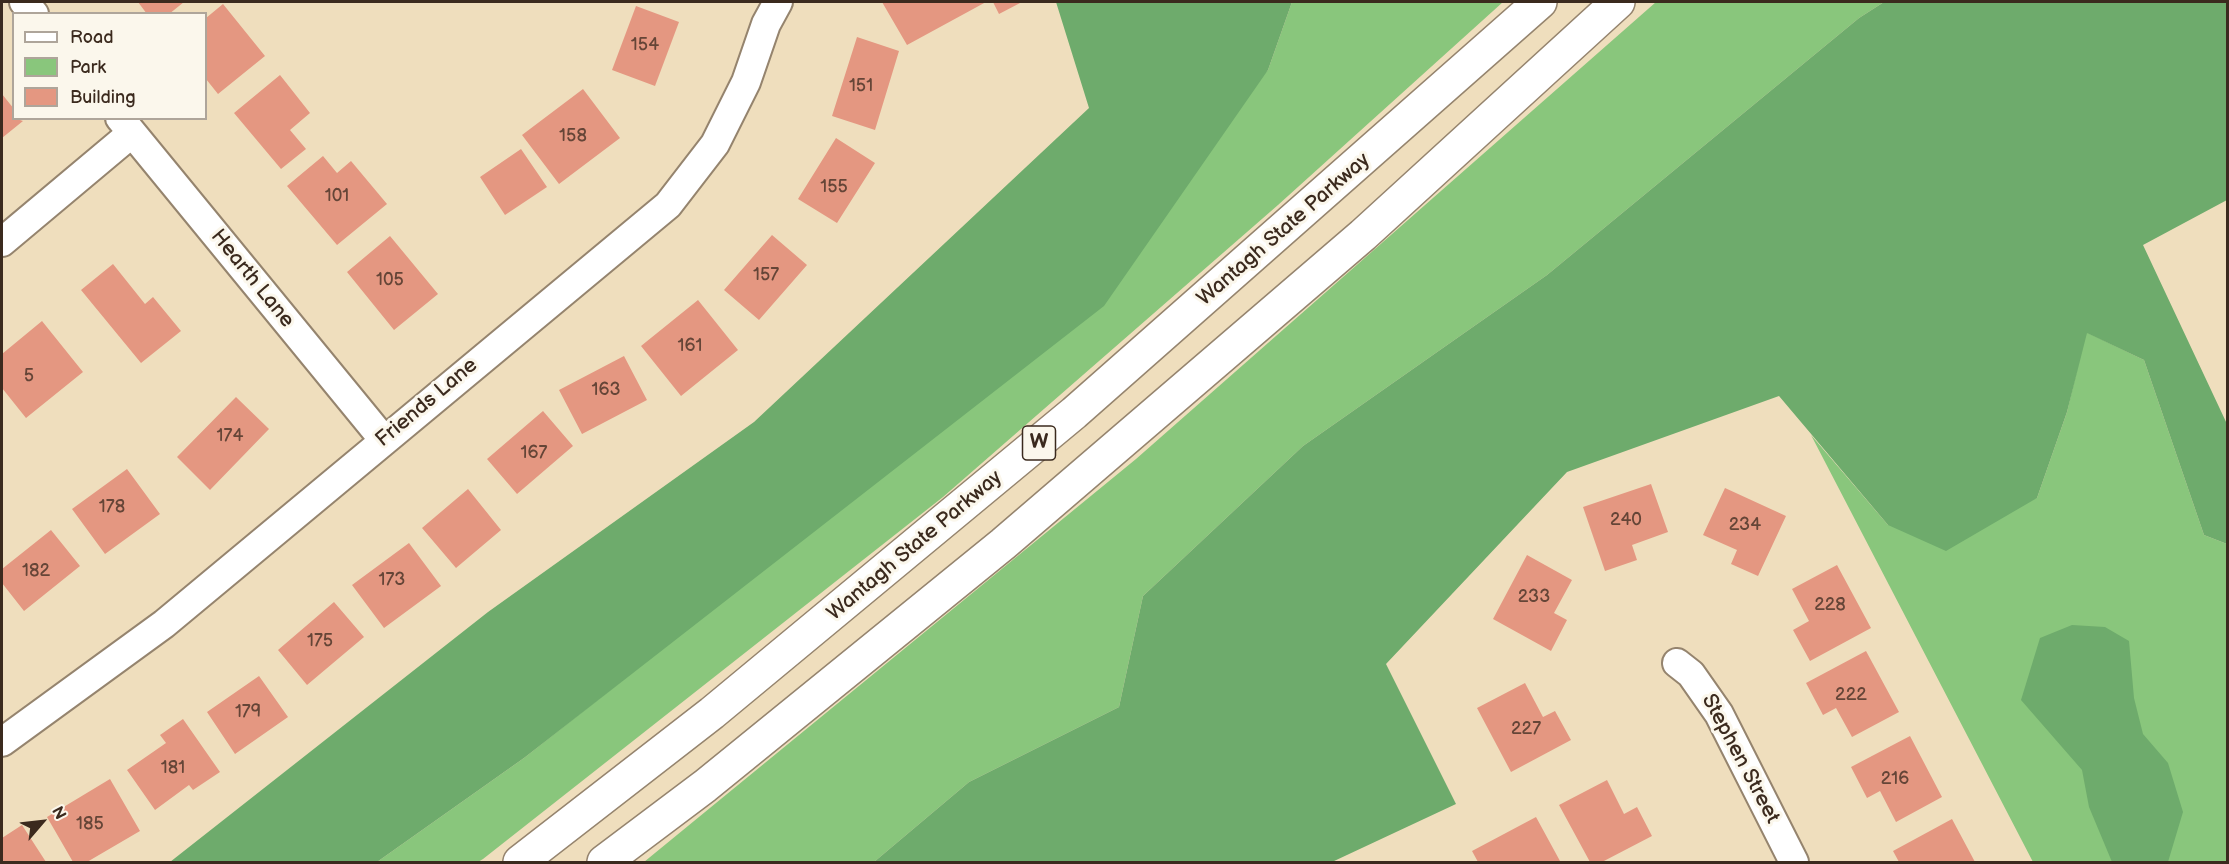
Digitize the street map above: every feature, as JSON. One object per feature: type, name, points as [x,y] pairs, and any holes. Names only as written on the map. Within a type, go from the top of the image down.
[{"type":"highway","name":"Wantagh State Parkway","points":[[520,862],[712,713],[1074,413],[1540,2]]},
{"type":"highway","name":"W","points":[[604,862],[705,786],[1003,544],[1364,235],[1618,2]]},
{"type":"street","name":"Friends Lane","points":[[2,742],[164,624],[383,439],[668,205],[715,144],[746,82],[766,24],[778,2]]},
{"type":"street","name":"Hearth Lane","points":[[126,126],[383,439]]},
{"type":"street","points":[[2,243],[126,126]]},
{"type":"street","name":"Stephen Street","points":[[1677,663],[1691,674],[1719,714],[1794,862]]},
{"type":"green space","points":[[1056,2],[1292,2],[1268,70],[1104,306],[524,758],[377,862],[170,862],[488,612],[754,422],[1089,108]]},
{"type":"green space","points":[[1292,2],[1503,2],[1278,205],[943,497],[483,859],[478,862],[377,862],[524,758],[724,600],[1268,70]]},
{"type":"green space","points":[[1656,2],[1884,2],[1859,18],[1547,275],[1303,446],[1143,596],[1119,707],[969,782],[874,862],[644,862],[1136,459]]},
{"type":"green space","points":[[1884,2],[2227,2],[2227,200],[2143,245],[2227,424],[2227,544],[2204,535],[2144,360],[2087,333],[2067,412],[2037,498],[1946,551],[1888,525],[1779,396],[1567,472],[1386,664],[1456,804],[1332,862],[874,862],[969,782],[1119,707],[1143,596],[1303,446],[1547,275],[1859,18]]},
{"type":"green space","points":[[2086,332],[2144,360],[2204,535],[2227,544],[2227,862],[2033,862],[1811,435],[1888,525],[2037,498],[2067,412]]},
{"type":"green space","points":[[2072,625],[2105,627],[2129,641],[2134,698],[2143,734],[2168,763],[2183,812],[2168,862],[2112,862],[2089,807],[2082,770],[2021,700],[2040,638]]},
{"type":"building","points":[[138,2],[184,2],[172,12],[146,12]]},
{"type":"building","points":[[882,2],[986,2],[907,45]]},
{"type":"building","points":[[993,2],[1022,2],[999,14]]},
{"type":"building","points":[[223,4],[265,56],[218,94],[207,80],[207,17]]},
{"type":"building","points":[[636,6],[679,22],[655,86],[612,70]]},
{"type":"building","points":[[857,37],[899,51],[875,130],[832,116]]},
{"type":"building","points":[[280,75],[310,113],[290,130],[306,149],[281,169],[234,113]]},
{"type":"building","points":[[583,89],[620,138],[559,184],[522,135]]},
{"type":"building","points":[[2,94],[12,106],[12,120],[23,121],[2,138]]},
{"type":"building","points":[[836,138],[875,163],[837,223],[798,199]]},
{"type":"building","points":[[521,149],[547,187],[505,215],[480,177]]},
{"type":"building","points":[[323,156],[337,173],[351,161],[387,204],[337,245],[287,186]]},
{"type":"building","points":[[772,235],[807,265],[759,320],[724,290]]},
{"type":"building","points":[[390,236],[438,294],[394,330],[347,272]]},
{"type":"building","points":[[113,264],[145,304],[153,297],[181,331],[141,363],[81,290]]},
{"type":"building","points":[[698,300],[738,350],[681,396],[641,346]]},
{"type":"building","points":[[42,321],[83,372],[26,418],[2,388],[2,354]]},
{"type":"building","points":[[624,356],[647,400],[582,434],[559,390]]},
{"type":"building","points":[[236,397],[269,429],[210,490],[177,457]]},
{"type":"building","points":[[543,411],[573,446],[517,494],[487,459]]},
{"type":"building","points":[[127,469],[160,514],[105,554],[72,509]]},
{"type":"building","points":[[1651,484],[1668,532],[1632,545],[1637,560],[1605,571],[1583,507]]},
{"type":"building","points":[[1725,488],[1786,516],[1758,576],[1731,564],[1737,550],[1703,535]]},
{"type":"building","points":[[468,489],[501,530],[456,568],[422,528]]},
{"type":"building","points":[[51,530],[80,566],[24,611],[2,583],[2,569]]},
{"type":"building","points":[[409,543],[441,586],[384,628],[352,585]]},
{"type":"building","points":[[1527,555],[1572,580],[1554,613],[1567,620],[1551,651],[1493,619]]},
{"type":"building","points":[[1837,565],[1871,628],[1810,661],[1793,630],[1809,621],[1792,589]]},
{"type":"building","points":[[334,602],[364,637],[307,685],[278,650]]},
{"type":"building","points":[[1866,651],[1899,712],[1852,737],[1836,708],[1823,715],[1806,683]]},
{"type":"building","points":[[259,676],[288,717],[235,754],[207,712]]},
{"type":"building","points":[[1525,683],[1543,717],[1555,711],[1571,740],[1511,772],[1477,708]]},
{"type":"building","points":[[183,719],[220,772],[193,790],[189,785],[155,810],[127,770],[166,743],[160,735]]},
{"type":"building","points":[[1910,736],[1942,797],[1896,822],[1880,791],[1867,798],[1851,767]]},
{"type":"building","points":[[110,779],[140,831],[87,862],[73,862],[47,817]]},
{"type":"building","points":[[1607,780],[1624,814],[1637,807],[1652,836],[1602,862],[1590,862],[1559,805]]},
{"type":"building","points":[[1536,817],[1560,861],[1478,862],[1472,851]]},
{"type":"building","points":[[1952,819],[1975,862],[1899,862],[1893,851]]},
{"type":"building","points":[[22,825],[46,862],[2,862],[2,838]]}]
